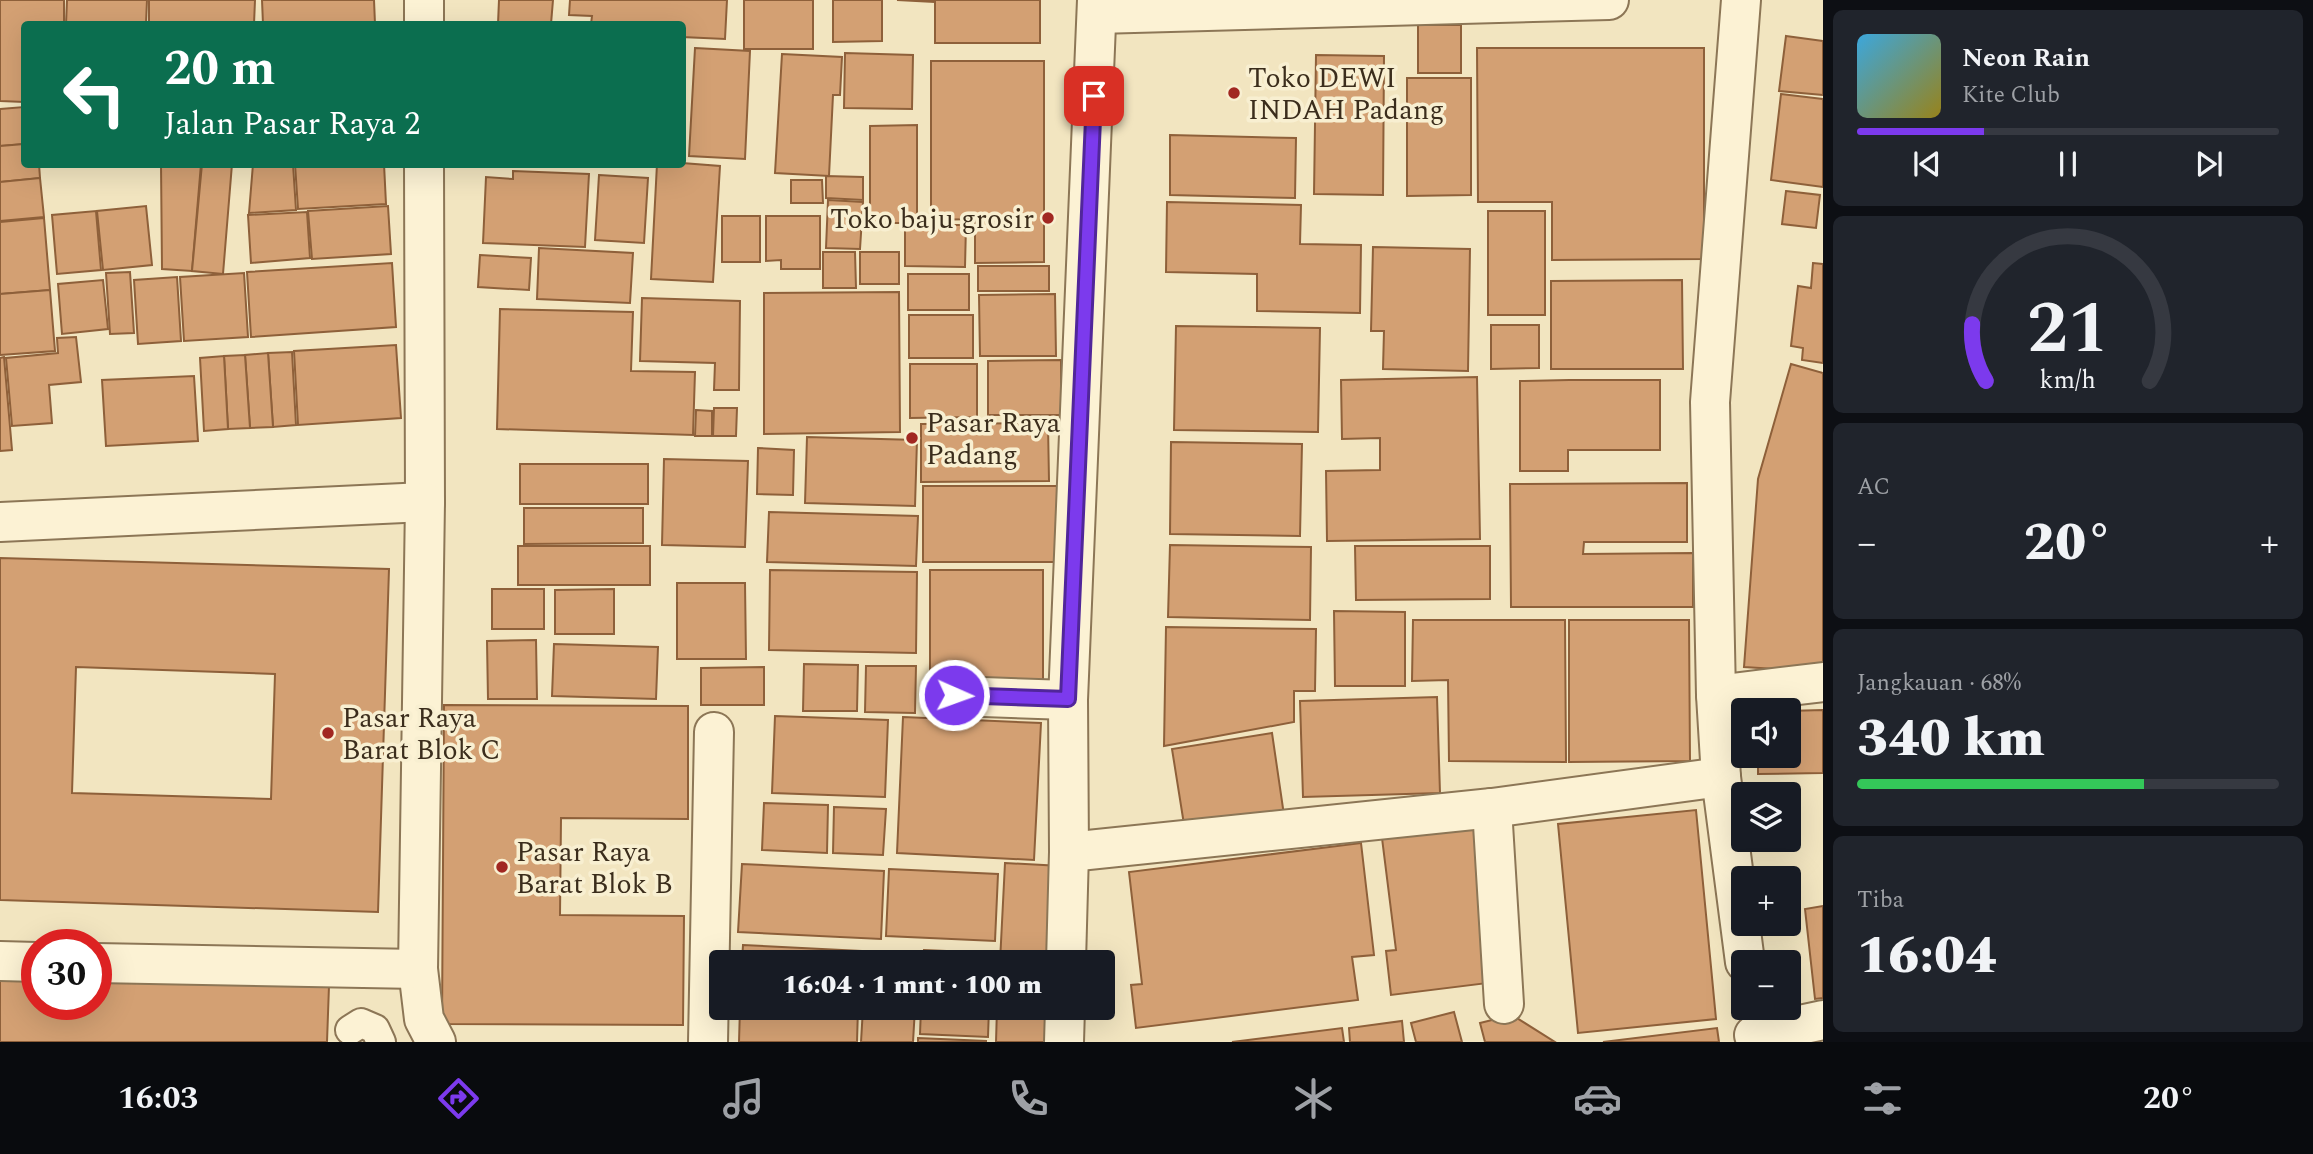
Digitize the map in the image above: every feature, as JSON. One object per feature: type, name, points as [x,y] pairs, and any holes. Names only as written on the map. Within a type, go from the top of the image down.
[{"type":"street","points":[[424,0],[424,21]]},
{"type":"street","points":[[1066,950],[1068,699],[1097,7],[1609,0]]},
{"type":"street","points":[[1741,0],[1710,401],[1716,695],[1721,777],[1743,950]]},
{"type":"street","points":[[424,168],[425,502],[418,970],[424,1019],[436,1042]]},
{"type":"street","points":[[0,522],[425,502]]},
{"type":"street","points":[[1716,695],[1823,682]]},
{"type":"street","points":[[954,695],[1068,699]]},
{"type":"street","points":[[708,1042],[714,732]]},
{"type":"street","points":[[1069,852],[1492,808],[1721,777]]},
{"type":"street","points":[[1492,808],[1504,1004]]},
{"type":"street","points":[[0,961],[21,962]]},
{"type":"street","points":[[112,963],[418,970]]},
{"type":"street","points":[[1064,1042],[1065,1020]]},
{"type":"street","points":[[1753,1028],[1823,1020]]},
{"type":"lane","points":[[350,1030],[361,1023],[375,1029],[381,1042]]},
{"type":"building","points":[[0,0],[64,0],[64,21],[21,21],[21,102],[0,101]]},
{"type":"building","points":[[67,0],[147,0],[146,21],[66,21]]},
{"type":"building","points":[[149,0],[255,0],[254,21],[149,21]]},
{"type":"building","points":[[262,0],[374,0],[375,21],[263,21]]},
{"type":"building","points":[[499,0],[553,0],[551,21],[498,21]]},
{"type":"building","points":[[570,0],[727,0],[725,39],[686,37],[686,21],[591,21],[592,16],[569,15]]},
{"type":"building","points":[[744,0],[813,0],[813,49],[744,49]]},
{"type":"building","points":[[833,0],[882,0],[882,41],[833,42]]},
{"type":"building","points":[[897,0],[1040,0],[1040,43],[935,43],[935,2]]},
{"type":"building","points":[[1418,25],[1461,25],[1461,73],[1418,73]]},
{"type":"building","points":[[1786,36],[1823,41],[1823,95],[1779,91]]},
{"type":"building","points":[[695,48],[750,51],[745,159],[689,156]]},
{"type":"building","points":[[1477,48],[1704,48],[1704,259],[1552,260],[1552,202],[1478,202]]},
{"type":"building","points":[[845,53],[913,55],[912,109],[844,108]]},
{"type":"building","points":[[782,54],[842,57],[840,95],[833,95],[829,176],[775,173]]},
{"type":"building","points":[[1316,55],[1384,56],[1383,195],[1314,194]]},
{"type":"building","points":[[931,61],[1044,61],[1044,262],[975,263],[975,219],[931,220]]},
{"type":"building","points":[[1407,78],[1471,78],[1471,195],[1407,196]]},
{"type":"building","points":[[1781,94],[1823,99],[1823,187],[1771,180]]},
{"type":"building","points":[[21,107],[21,144],[0,146],[0,109]]},
{"type":"building","points":[[917,125],[917,223],[870,223],[870,126]]},
{"type":"building","points":[[1170,135],[1296,138],[1295,198],[1170,195]]},
{"type":"building","points":[[21,144],[21,168],[39,168],[40,178],[0,182],[0,146]]},
{"type":"building","points":[[686,163],[720,166],[713,282],[651,279],[657,168],[686,168]]},
{"type":"building","points":[[161,168],[201,168],[192,271],[162,269]]},
{"type":"building","points":[[202,168],[232,168],[223,274],[192,271]]},
{"type":"building","points":[[253,168],[293,168],[296,210],[249,213]]},
{"type":"building","points":[[295,168],[384,168],[386,204],[298,209]]},
{"type":"building","points":[[513,171],[589,174],[585,247],[483,243],[486,177],[513,179]]},
{"type":"building","points":[[599,175],[648,178],[644,243],[595,240]]},
{"type":"building","points":[[826,176],[863,177],[863,200],[826,198]]},
{"type":"building","points":[[40,178],[44,217],[0,221],[0,182]]},
{"type":"building","points":[[791,180],[822,180],[823,203],[791,203]]},
{"type":"building","points":[[1786,191],[1820,195],[1816,228],[1782,224]]},
{"type":"building","points":[[828,200],[863,202],[860,249],[826,248]]},
{"type":"building","points":[[1167,202],[1301,205],[1300,244],[1361,245],[1360,313],[1257,311],[1257,274],[1166,272]]},
{"type":"building","points":[[146,206],[152,265],[103,270],[97,211]]},
{"type":"building","points":[[388,206],[391,254],[312,259],[308,211]]},
{"type":"building","points":[[96,211],[101,270],[57,274],[52,215]]},
{"type":"building","points":[[1488,211],[1545,211],[1545,315],[1488,315]]},
{"type":"building","points":[[307,212],[310,258],[251,263],[248,215]]},
{"type":"building","points":[[722,216],[760,216],[760,262],[722,262]]},
{"type":"building","points":[[766,216],[820,216],[820,269],[781,269],[781,260],[766,261]]},
{"type":"building","points":[[44,218],[50,290],[0,294],[0,222]]},
{"type":"building","points":[[905,225],[966,225],[965,267],[905,266]]},
{"type":"building","points":[[1373,247],[1470,249],[1468,371],[1383,369],[1384,331],[1371,331]]},
{"type":"building","points":[[539,248],[633,253],[630,303],[537,299]]},
{"type":"building","points":[[823,252],[855,252],[856,288],[823,288]]},
{"type":"building","points":[[860,252],[899,252],[899,284],[860,284]]},
{"type":"building","points":[[480,255],[531,258],[529,290],[478,287]]},
{"type":"building","points":[[392,263],[396,327],[251,337],[247,272]]},
{"type":"building","points":[[1813,263],[1823,264],[1823,363],[1802,360],[1803,348],[1791,346],[1798,286],[1811,288]]},
{"type":"building","points":[[978,266],[1049,266],[1049,291],[978,291]]},
{"type":"building","points":[[130,272],[134,333],[110,334],[106,273]]},
{"type":"building","points":[[244,273],[248,337],[184,341],[180,277]]},
{"type":"building","points":[[908,274],[969,274],[969,310],[908,310]]},
{"type":"building","points":[[177,277],[181,341],[138,344],[134,280]]},
{"type":"building","points":[[103,280],[108,329],[62,334],[58,284]]},
{"type":"building","points":[[1682,280],[1683,369],[1551,369],[1551,281]]},
{"type":"building","points":[[50,290],[55,351],[0,355],[0,294]]},
{"type":"building","points":[[899,292],[900,432],[764,434],[764,293]]},
{"type":"building","points":[[1055,294],[1056,356],[980,356],[979,295]]},
{"type":"building","points":[[642,298],[740,301],[739,390],[714,390],[715,363],[640,361]]},
{"type":"building","points":[[500,309],[633,312],[631,371],[695,372],[693,435],[497,429]]},
{"type":"building","points":[[909,315],[973,315],[973,358],[909,358]]},
{"type":"building","points":[[1491,325],[1539,325],[1539,368],[1491,369]]},
{"type":"building","points":[[1176,326],[1320,328],[1318,432],[1174,430]]},
{"type":"building","points":[[76,337],[81,382],[49,385],[52,423],[12,426],[6,358],[58,353],[57,338]]},
{"type":"building","points":[[396,345],[401,418],[298,425],[294,351]]},
{"type":"building","points":[[292,352],[296,425],[273,427],[268,353]]},
{"type":"building","points":[[268,353],[273,427],[250,428],[245,355]]},
{"type":"building","points":[[245,355],[250,428],[228,429],[224,356]]},
{"type":"building","points":[[224,356],[228,429],[204,431],[200,358]]},
{"type":"building","points":[[4,357],[12,450],[0,451],[0,358]]},
{"type":"building","points":[[1061,360],[1061,415],[988,415],[988,361]]},
{"type":"building","points":[[910,364],[977,364],[977,417],[910,418]]},
{"type":"building","points":[[1791,364],[1823,373],[1823,672],[1744,667],[1758,479]]},
{"type":"building","points":[[194,376],[198,441],[106,446],[102,380]]},
{"type":"building","points":[[1477,377],[1480,539],[1327,541],[1326,471],[1380,470],[1380,438],[1342,439],[1341,380]]},
{"type":"building","points":[[1660,380],[1660,450],[1568,450],[1568,471],[1520,471],[1520,381]]},
{"type":"building","points":[[714,408],[737,408],[736,436],[713,436]]},
{"type":"building","points":[[696,410],[712,411],[712,436],[695,436]]},
{"type":"building","points":[[1048,423],[1049,481],[921,482],[921,424]]},
{"type":"building","points":[[807,437],[917,440],[915,506],[805,503]]},
{"type":"building","points":[[1171,442],[1302,444],[1300,536],[1170,534]]},
{"type":"building","points":[[758,448],[794,450],[793,495],[757,494]]},
{"type":"building","points":[[664,459],[748,461],[745,547],[662,545]]},
{"type":"building","points":[[520,464],[648,464],[648,504],[520,504]]},
{"type":"building","points":[[1687,483],[1687,542],[1584,542],[1583,554],[1693,553],[1693,607],[1511,607],[1510,484]]},
{"type":"building","points":[[923,486],[1060,486],[1061,562],[923,562]]},
{"type":"building","points":[[524,508],[643,508],[643,543],[524,544]]},
{"type":"building","points":[[769,512],[918,516],[916,566],[767,562]]},
{"type":"building","points":[[1170,545],[1311,547],[1310,620],[1168,617]]},
{"type":"building","points":[[518,546],[650,546],[650,585],[518,585]]},
{"type":"building","points":[[1355,546],[1490,546],[1490,599],[1356,600]]},
{"type":"building","name":"Pasar Raya Barat Blok C","points":[[0,558],[389,569],[378,912],[0,900]],"holes":[[[76,667],[275,674],[271,799],[72,793]]]},
{"type":"building","points":[[770,570],[917,572],[916,653],[769,650]]},
{"type":"building","points":[[930,570],[1043,570],[1043,689],[930,690]]},
{"type":"building","points":[[677,583],[745,583],[746,659],[677,659]]},
{"type":"building","points":[[492,589],[544,589],[544,629],[492,629]]},
{"type":"building","points":[[614,589],[614,634],[555,634],[555,590]]},
{"type":"building","points":[[1334,611],[1405,612],[1405,686],[1335,686]]},
{"type":"building","points":[[1413,620],[1565,620],[1566,762],[1449,761],[1448,680],[1412,681]]},
{"type":"building","points":[[1569,620],[1689,620],[1690,761],[1569,762]]},
{"type":"building","points":[[1166,627],[1316,629],[1315,691],[1294,691],[1294,722],[1164,746]]},
{"type":"building","points":[[536,640],[537,699],[488,699],[487,641]]},
{"type":"building","points":[[554,644],[658,647],[656,699],[552,696]]},
{"type":"building","points":[[804,664],[858,665],[857,711],[803,711]]},
{"type":"building","points":[[866,666],[916,666],[915,713],[865,712]]},
{"type":"building","points":[[764,667],[764,705],[701,705],[701,668]]},
{"type":"building","points":[[1437,697],[1440,793],[1303,797],[1300,701]]},
{"type":"building","name":"Pasar Raya Barat Blok B","points":[[444,705],[688,706],[688,819],[561,818],[560,915],[684,916],[683,1025],[442,1024]]},
{"type":"building","points":[[1823,710],[1823,773],[1758,774],[1758,768],[1801,768],[1801,711]]},
{"type":"building","points":[[775,716],[888,720],[885,797],[772,793]]},
{"type":"building","points":[[903,717],[1041,723],[1034,860],[897,853]]},
{"type":"building","points":[[1272,733],[1285,822],[1186,837],[1172,749]]},
{"type":"building","points":[[764,803],[828,805],[827,853],[762,850]]},
{"type":"building","points":[[834,807],[886,809],[883,855],[833,853]]},
{"type":"building","points":[[1696,810],[1716,1019],[1578,1033],[1558,824]]},
{"type":"building","points":[[1477,826],[1496,982],[1391,995],[1386,951],[1396,950],[1382,838]]},
{"type":"building","points":[[1361,843],[1374,955],[1352,957],[1358,1000],[1136,1028],[1131,985],[1142,984],[1129,872]]},
{"type":"building","points":[[1005,863],[1061,866],[1058,950],[1001,950]]},
{"type":"building","points":[[742,864],[884,871],[881,939],[738,932]]},
{"type":"building","points":[[889,869],[998,874],[995,941],[886,936]]},
{"type":"building","points":[[1823,906],[1823,998],[1815,999],[1805,909]]},
{"type":"building","points":[[743,945],[841,950],[743,950]]},
{"type":"building","points":[[0,980],[21,980],[21,1020],[112,1020],[112,982],[329,986],[327,1042],[0,1042]]},
{"type":"building","points":[[1454,1012],[1462,1042],[1416,1042],[1411,1023]]},
{"type":"building","points":[[1512,1015],[1555,1042],[1485,1042],[1480,1023]]},
{"type":"building","points":[[740,1020],[858,1020],[857,1042],[739,1042]]},
{"type":"building","points":[[862,1020],[914,1020],[913,1042],[861,1042]]},
{"type":"building","points":[[921,1020],[989,1020],[988,1037],[920,1034]]},
{"type":"building","points":[[997,1020],[1057,1020],[1056,1042],[996,1042]]},
{"type":"building","points":[[1402,1021],[1404,1042],[1350,1042],[1349,1028]]},
{"type":"building","points":[[1342,1028],[1344,1042],[1232,1042]]},
{"type":"building","points":[[1717,1028],[1719,1042],[1603,1042]]},
{"type":"building","points":[[918,1038],[986,1041],[986,1042],[918,1042]]},
{"type":"place","name":"Toko DEWI INDAH Padang","points":[[1234,93]]},
{"type":"place","name":"Toko baju grosir","points":[[1048,218]]},
{"type":"place","name":"Pasar Raya Padang","points":[[912,438]]},
{"type":"place","name":"Pasar Raya Barat Blok C","points":[[328,733]]},
{"type":"place","name":"Pasar Raya Barat Blok B","points":[[502,867]]},
{"type":"route","points":[[954,695],[1068,699],[1094,96]]}]
